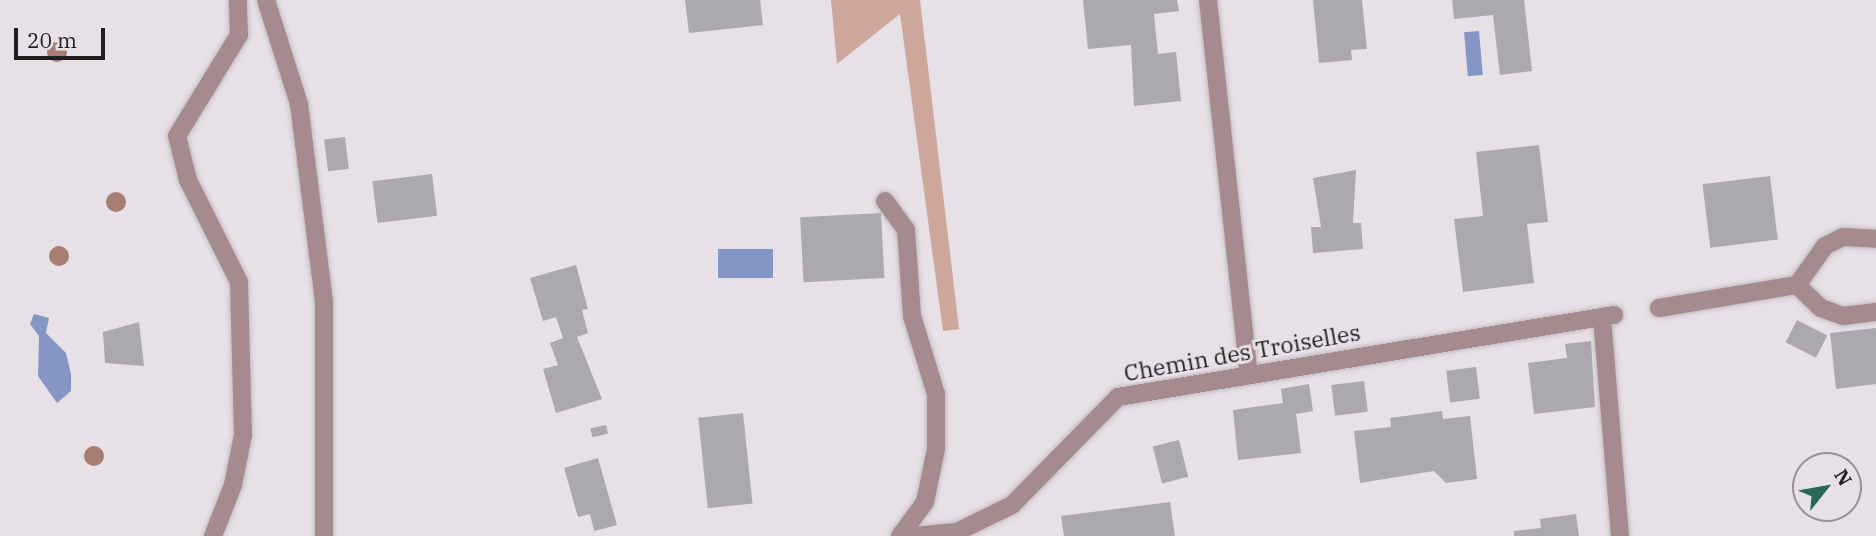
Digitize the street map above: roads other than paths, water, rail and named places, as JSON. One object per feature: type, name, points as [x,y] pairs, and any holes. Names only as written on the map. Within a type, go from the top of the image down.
[{"type":"street","points":[[213,536],[233,485],[243,435],[239,282],[188,180],[177,136],[239,35],[238,0]]},
{"type":"street","points":[[266,0],[302,121],[324,302],[324,536]]},
{"type":"street","points":[[1208,0],[1249,375]]},
{"type":"street","points":[[885,201],[906,230],[912,316],[936,394],[936,449],[925,502],[900,536]]},
{"type":"street","points":[[1658,308],[1797,285],[1825,246],[1843,237],[1876,239]]},
{"type":"street","points":[[1797,285],[1821,308],[1843,316],[1876,312]]},
{"type":"street","name":"Chemin des Troiselles","points":[[914,536],[940,535],[983,522],[1012,505],[1118,397],[1608,316],[1620,536]]},
{"type":"water","points":[[1479,31],[1483,75],[1468,76],[1464,32]]},
{"type":"water","points":[[718,249],[773,249],[773,278],[718,278]]},
{"type":"water","points":[[34,314],[49,318],[46,333],[66,353],[71,374],[71,391],[57,403],[38,376],[39,336],[30,324]]}]
